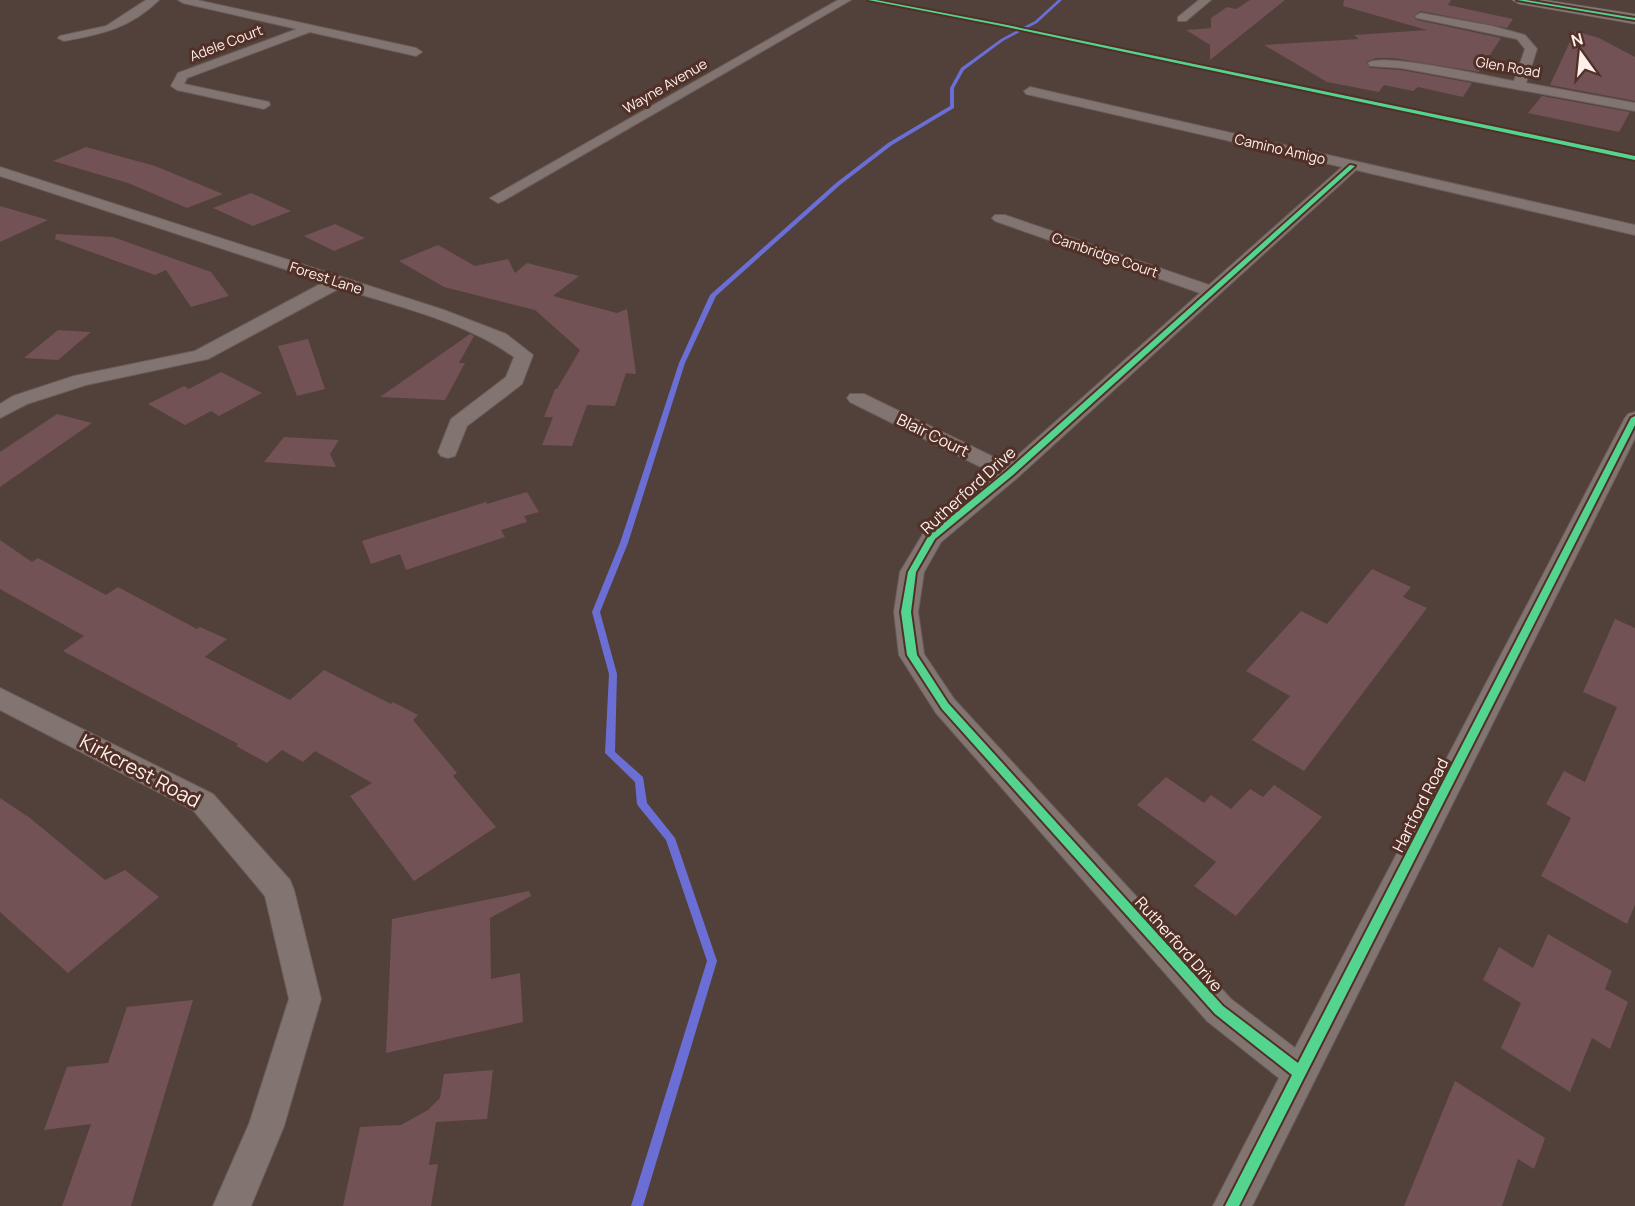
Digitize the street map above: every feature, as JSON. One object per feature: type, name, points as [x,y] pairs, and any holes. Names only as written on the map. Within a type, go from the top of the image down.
[{"type":"main road","points":[[1519,0],[1635,19]]},
{"type":"street","points":[[64,38],[104,30],[122,23],[154,0]]},
{"type":"street","points":[[183,0],[416,52]]},
{"type":"street","name":"Wayne Avenue","points":[[498,198],[846,0]]},
{"type":"street","points":[[1182,19],[1206,0]]},
{"type":"street","points":[[1421,16],[1492,29],[1521,37],[1531,49],[1520,84]]},
{"type":"street","name":"Adele Court","points":[[264,105],[177,86],[182,76],[307,29]]},
{"type":"street","name":"Glen Road","points":[[1374,63],[1401,64],[1520,84],[1635,107]]},
{"type":"street","name":"Camino Amigo","points":[[1030,91],[1635,230]]},
{"type":"street","name":"Rutherford Drive","points":[[1300,1073],[1219,1011],[945,706],[912,656],[906,612],[912,572],[932,537],[1010,473],[1210,291],[1352,166]]},
{"type":"street","name":"Forest Lane","points":[[0,171],[459,322],[500,338],[524,355],[515,380],[458,423],[448,452]]},
{"type":"street","name":"Cambridge Court","points":[[1000,218],[1210,291]]},
{"type":"street","points":[[0,412],[20,400],[81,380],[201,355],[338,282]]},
{"type":"street","name":"Blair Court","points":[[857,398],[1010,473]]},
{"type":"street","name":"Hartford Road","points":[[1232,1206],[1635,418]]},
{"type":"street","name":"Kirkcrest Road","points":[[0,698],[203,802],[279,890],[305,999],[266,1126],[232,1206]]},
{"type":"building","points":[[1250,0],[1285,0],[1210,60],[1210,45],[1186,30],[1211,28],[1211,18],[1227,7],[1236,9]]},
{"type":"building","points":[[1344,0],[1451,0],[1448,5],[1513,19],[1507,28],[1421,11],[1413,16],[1417,20],[1501,38],[1479,72],[1393,58],[1377,58],[1366,62],[1370,68],[1401,70],[1472,83],[1463,97],[1418,87],[1413,91],[1384,85],[1379,92],[1327,82],[1264,45],[1359,39],[1354,35],[1427,30],[1343,6]]},
{"type":"building","points":[[1575,31],[1599,38],[1635,57],[1635,101],[1550,85]]},
{"type":"building","points":[[1542,96],[1630,112],[1619,132],[1528,113]]},
{"type":"building","points":[[86,147],[155,166],[223,194],[187,208],[128,183],[53,161]]},
{"type":"building","points":[[251,193],[291,211],[253,226],[213,208]]},
{"type":"building","points":[[0,206],[48,220],[0,242]]},
{"type":"building","points":[[335,224],[365,238],[334,251],[304,236]]},
{"type":"building","points":[[56,234],[113,237],[211,272],[229,296],[191,307],[166,270],[155,275],[55,239]]},
{"type":"building","points":[[438,245],[475,266],[508,259],[515,273],[527,263],[579,276],[553,296],[617,313],[627,309],[636,374],[626,373],[615,406],[587,405],[572,446],[542,445],[553,417],[544,417],[555,389],[580,350],[535,310],[444,287],[399,261]]},
{"type":"building","points":[[58,330],[91,332],[58,360],[24,358]]},
{"type":"building","points":[[470,334],[474,336],[459,363],[465,363],[445,400],[380,397]]},
{"type":"building","points":[[308,339],[325,389],[297,396],[278,346]]},
{"type":"building","points":[[221,372],[262,393],[219,416],[211,411],[185,425],[148,404],[184,386],[189,389]]},
{"type":"building","points":[[57,414],[92,423],[0,487],[0,452]]},
{"type":"building","points":[[284,437],[339,440],[330,454],[336,467],[264,462]]},
{"type":"building","points":[[527,492],[539,512],[524,516],[527,522],[501,530],[505,537],[406,570],[400,554],[371,564],[362,541],[486,502],[487,504]]},
{"type":"building","points":[[0,540],[32,562],[38,558],[106,595],[118,587],[197,629],[200,627],[227,639],[205,657],[290,700],[324,670],[418,715],[413,720],[457,773],[453,776],[496,827],[414,881],[350,796],[372,783],[315,751],[303,762],[282,750],[267,763],[236,746],[238,744],[63,651],[84,636],[0,589]]},
{"type":"building","points":[[1372,569],[1411,587],[1403,597],[1427,608],[1304,771],[1252,740],[1290,696],[1246,671],[1301,611],[1327,624]]},
{"type":"building","points":[[1615,619],[1635,628],[1635,905],[1627,924],[1541,876],[1571,818],[1546,804],[1564,771],[1585,782],[1617,707],[1583,692]]},
{"type":"building","points":[[1166,777],[1204,803],[1211,795],[1231,809],[1250,789],[1263,797],[1274,785],[1322,817],[1236,916],[1194,886],[1216,862],[1137,805]]},
{"type":"building","points":[[0,798],[30,818],[105,880],[125,870],[159,897],[68,973],[0,912]]},
{"type":"building","points":[[529,891],[531,896],[490,918],[491,979],[520,973],[523,1022],[386,1053],[392,919]]},
{"type":"building","points":[[1548,934],[1612,971],[1605,989],[1628,1002],[1610,1049],[1592,1038],[1570,1092],[1501,1048],[1521,1003],[1483,980],[1499,947],[1533,968]]},
{"type":"building","points":[[193,1000],[131,1206],[62,1206],[91,1124],[44,1130],[67,1067],[108,1063],[127,1007]]},
{"type":"building","points":[[493,1070],[487,1119],[436,1122],[429,1165],[438,1164],[431,1206],[343,1206],[360,1127],[401,1125],[428,1110],[440,1098],[444,1074]]},
{"type":"building","points":[[1455,1081],[1545,1138],[1534,1169],[1518,1159],[1502,1206],[1404,1206]]},
{"type":"waterway","points":[[637,1206],[712,961],[670,838],[642,804],[640,780],[610,753],[613,674],[596,612],[624,543],[682,363],[713,295],[838,184],[890,144],[952,107],[952,88],[962,69],[1002,40],[1036,22],[1060,0]]},
{"type":"cycle path","points":[[870,0],[1002,25],[1635,158]]},
{"type":"cycle path","points":[[1519,0],[1635,19]]},
{"type":"cycle path","points":[[1300,1073],[1219,1010],[945,706],[912,655],[906,612],[912,572],[932,537],[1010,473],[1352,166]]},
{"type":"cycle path","points":[[1232,1206],[1635,418]]}]
